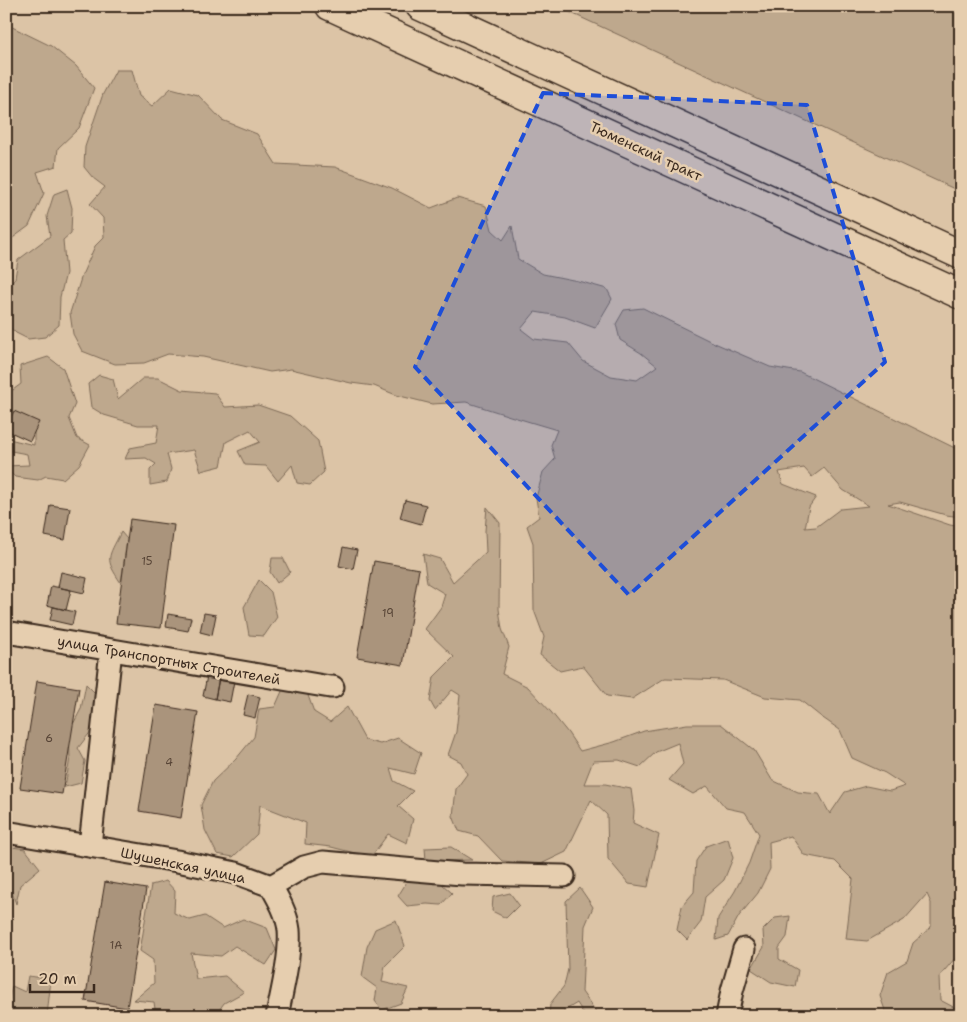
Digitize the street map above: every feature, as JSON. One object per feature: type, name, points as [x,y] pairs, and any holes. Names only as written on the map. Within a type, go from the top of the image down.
[{"type":"main road","name":"Тюменский тракт","points":[[330,6],[961,295]]},
{"type":"main road","points":[[420,6],[961,255]]},
{"type":"street","name":"улица Транспортных Строителей","points":[[6,632],[332,687]]},
{"type":"street","points":[[90,846],[111,650]]},
{"type":"street","name":"Шушенская улица","points":[[6,832],[236,873],[271,886]]},
{"type":"street","points":[[277,1016],[288,955],[289,930],[282,907],[271,886],[304,866],[323,862],[462,874],[564,876]]},
{"type":"street","points":[[727,1016],[744,949]]},
{"type":"highlighted area","points":[[543,93],[807,105],[885,362],[629,595],[415,367]]},
{"type":"shaded area","points":[[556,6],[961,6],[961,192]]},
{"type":"shaded area","points":[[6,24],[51,46],[76,66],[94,88],[79,128],[58,148],[56,166],[37,172],[44,193],[29,226],[6,243]]},
{"type":"shaded area","points":[[116,70],[132,70],[139,96],[152,106],[171,88],[198,95],[222,120],[257,134],[276,164],[335,167],[392,188],[431,208],[457,198],[486,206],[492,230],[503,240],[512,226],[518,259],[543,274],[607,289],[612,299],[595,328],[565,317],[535,312],[521,329],[534,339],[568,343],[583,361],[611,376],[637,380],[657,366],[620,340],[616,324],[624,310],[643,308],[710,341],[770,367],[800,372],[961,451],[961,517],[946,515],[900,502],[888,504],[961,527],[961,934],[958,937],[956,957],[939,977],[940,1000],[961,1011],[961,1016],[887,1016],[880,996],[888,972],[907,961],[913,943],[931,927],[931,903],[927,894],[904,920],[867,941],[846,939],[853,879],[835,861],[804,855],[791,836],[769,842],[770,869],[758,893],[739,916],[728,936],[716,940],[718,918],[735,891],[749,863],[759,834],[745,812],[726,808],[707,786],[693,794],[669,780],[683,764],[678,743],[656,752],[640,767],[619,760],[593,761],[584,784],[605,784],[631,789],[634,811],[633,823],[659,835],[648,887],[629,884],[608,859],[607,815],[591,800],[566,852],[541,864],[502,861],[478,836],[459,831],[453,816],[456,789],[467,774],[461,762],[448,755],[456,732],[460,695],[452,690],[435,710],[430,701],[434,677],[454,657],[425,629],[441,607],[445,594],[427,583],[423,554],[440,559],[453,582],[486,552],[487,507],[500,523],[499,609],[502,629],[509,647],[502,674],[528,687],[551,712],[580,751],[614,742],[644,731],[687,724],[721,724],[754,750],[772,780],[798,792],[819,794],[830,814],[845,792],[866,786],[890,791],[905,786],[885,773],[852,758],[840,730],[800,700],[765,697],[723,680],[665,678],[632,699],[607,696],[583,666],[560,671],[540,655],[544,637],[534,610],[533,543],[527,526],[539,517],[536,498],[543,472],[555,459],[551,445],[557,430],[466,402],[432,404],[396,395],[374,386],[351,383],[291,369],[270,372],[203,357],[168,354],[144,363],[115,364],[82,351],[73,334],[70,313],[82,275],[95,246],[104,237],[103,218],[90,204],[105,187],[93,178],[84,167],[85,147],[103,94]],"holes":[[[804,468],[812,477],[824,468],[843,490],[869,506],[840,509],[816,527],[805,528],[809,507],[816,497],[783,484],[779,472]]]},
{"type":"shaded area","points":[[67,189],[72,208],[71,233],[63,240],[66,273],[60,297],[59,325],[45,337],[28,339],[16,333],[6,324],[6,291],[15,278],[18,260],[50,236],[47,216],[54,194]]},
{"type":"shaded area","points":[[48,357],[63,368],[75,404],[69,418],[77,438],[90,445],[79,465],[63,479],[46,476],[38,480],[15,477],[6,469],[6,466],[29,465],[27,454],[6,450],[9,439],[34,445],[34,426],[13,414],[6,407],[6,395],[21,384],[20,366]]},
{"type":"shaded area","points":[[99,375],[113,379],[118,399],[143,378],[158,378],[182,390],[215,393],[225,407],[258,405],[290,416],[318,441],[324,472],[310,485],[297,483],[292,465],[278,481],[266,466],[245,465],[238,451],[260,442],[250,430],[226,442],[221,466],[201,471],[194,450],[167,454],[171,469],[167,482],[150,485],[150,470],[156,464],[146,458],[125,459],[130,448],[156,443],[159,425],[138,425],[104,415],[91,407],[88,384]]},
{"type":"shaded area","points":[[121,532],[127,539],[121,583],[112,568],[110,558],[113,547]]},
{"type":"shaded area","points":[[272,558],[283,558],[290,572],[277,583],[270,572]]},
{"type":"shaded area","points":[[259,580],[271,592],[277,617],[264,636],[249,635],[244,607]]},
{"type":"shaded area","points":[[86,684],[99,697],[92,730],[78,748],[85,761],[81,783],[65,787],[70,758],[69,732],[81,709]]},
{"type":"shaded area","points":[[283,689],[306,690],[314,712],[330,722],[347,707],[365,740],[380,744],[398,738],[421,753],[414,774],[390,768],[394,781],[413,791],[398,806],[413,819],[407,843],[388,834],[371,857],[331,847],[305,844],[306,823],[260,805],[257,834],[233,857],[217,854],[205,830],[201,805],[213,781],[236,759],[254,737],[259,709],[275,707]]},
{"type":"shaded area","points":[[728,838],[733,858],[724,880],[705,897],[701,922],[687,940],[677,930],[682,906],[694,892],[696,861],[706,846]]},
{"type":"shaded area","points":[[6,846],[25,849],[40,868],[20,885],[16,904],[6,876]]},
{"type":"shaded area","points":[[451,847],[472,860],[426,860],[425,848]]},
{"type":"shaded area","points":[[432,875],[452,893],[441,905],[407,906],[398,896],[408,880]]},
{"type":"shaded area","points":[[166,881],[175,891],[174,913],[190,920],[205,916],[223,928],[243,919],[267,928],[276,950],[266,965],[235,946],[221,956],[191,953],[196,979],[225,976],[244,992],[224,1003],[215,1016],[156,1016],[154,1002],[134,1000],[154,983],[153,960],[140,951],[151,885]]},
{"type":"shaded area","points":[[580,888],[593,907],[585,926],[582,992],[599,1016],[585,1016],[577,1003],[564,1011],[564,1016],[549,1016],[550,1004],[564,986],[568,969],[566,901]]},
{"type":"shaded area","points":[[510,893],[519,905],[506,918],[492,911],[493,897]]},
{"type":"shaded area","points":[[790,916],[787,937],[779,948],[779,959],[798,970],[795,987],[771,982],[751,969],[764,947],[763,930],[775,918]]},
{"type":"shaded area","points":[[396,920],[405,946],[385,966],[382,982],[408,988],[401,1003],[382,1010],[375,1001],[377,988],[362,977],[367,947],[375,929]]},
{"type":"shaded area","points":[[28,976],[51,979],[47,1016],[14,1016],[8,1003],[12,986],[25,992]]},
{"type":"building","points":[[14,411],[39,422],[30,441],[6,430]]},
{"type":"building","points":[[405,500],[426,505],[421,524],[400,518]]},
{"type":"building","points":[[50,505],[70,508],[65,540],[45,536]]},
{"type":"building","points":[[130,519],[174,525],[161,628],[116,623]]},
{"type":"building","points":[[343,547],[357,550],[353,569],[339,566]]},
{"type":"building","points":[[374,561],[419,569],[403,665],[357,657]]},
{"type":"building","points":[[61,572],[87,578],[84,593],[58,587]]},
{"type":"building","points":[[51,586],[71,590],[66,610],[47,605]]},
{"type":"building","points":[[53,607],[75,612],[72,625],[50,620]]},
{"type":"building","points":[[204,613],[216,615],[212,635],[200,632]]},
{"type":"building","points":[[168,614],[191,618],[188,631],[166,627]]},
{"type":"building","points":[[207,676],[219,678],[215,699],[203,696]]},
{"type":"building","points":[[219,678],[234,681],[230,702],[215,699]]},
{"type":"building","points":[[37,681],[79,688],[62,794],[20,788]]},
{"type":"building","points":[[248,694],[260,697],[255,718],[243,715]]},
{"type":"building","points":[[156,705],[198,712],[181,818],[139,811]]},
{"type":"building","points":[[105,882],[146,889],[127,1008],[85,1001]]}]
